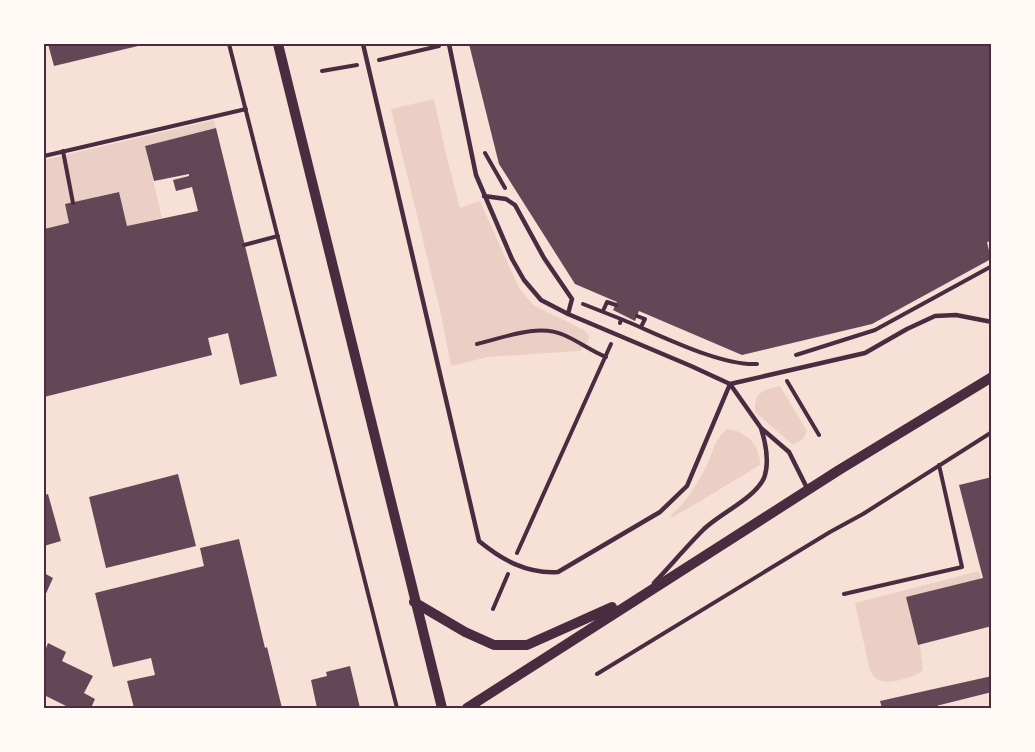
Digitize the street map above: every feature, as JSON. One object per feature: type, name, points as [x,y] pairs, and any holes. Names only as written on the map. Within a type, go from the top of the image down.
[{"type":"street","points":[[278,44],[441,708]]},
{"type":"street","points":[[467,708],[645,592],[992,377]]},
{"type":"street","points":[[414,602],[465,632],[494,645],[527,645],[645,592]]},
{"type":"lane","points":[[363,44],[479,541],[497,556],[513,564],[543,573],[558,572],[660,512],[687,486],[730,384]]},
{"type":"lane","points":[[449,44],[476,176],[512,259],[524,280],[541,300],[568,314],[730,384],[761,428],[789,452],[808,490]]},
{"type":"lane","points":[[484,196],[506,199],[515,205],[544,258],[572,299],[568,314]]},
{"type":"lane","points":[[730,384],[865,353],[935,316],[956,315],[992,322]]},
{"type":"lane","points":[[645,592],[706,528],[757,488],[764,477],[767,460],[766,444],[761,428]]},
{"type":"path","points":[[229,44],[397,708]]},
{"type":"path","points":[[322,71],[449,44]]},
{"type":"path","points":[[44,156],[246,109]]},
{"type":"path","points":[[63,151],[73,203]]},
{"type":"path","points":[[244,245],[278,236]]},
{"type":"path","points":[[792,356],[875,330],[992,266]]},
{"type":"path","points":[[603,311],[607,302],[616,305]]},
{"type":"path","points":[[637,316],[645,319],[641,327]]},
{"type":"path","points":[[493,609],[621,319],[720,359],[743,365],[761,364]]},
{"type":"path","points":[[477,344],[541,330],[563,334],[606,357]]},
{"type":"path","points":[[785,373],[788,385],[819,435]]},
{"type":"path","points":[[597,675],[863,514],[992,432]]},
{"type":"path","points":[[844,594],[962,567],[939,465]]},
{"type":"shaded area","points":[[434,99],[460,208],[480,201],[519,288],[533,305],[584,330],[589,336],[588,342],[580,351],[488,357],[451,366],[440,310],[391,109]]},
{"type":"shaded area","points":[[214,120],[216,128],[145,146],[162,218],[127,226],[118,192],[65,204],[69,223],[44,229],[44,160]]},
{"type":"shaded area","points":[[780,386],[807,431],[803,439],[793,445],[755,412],[756,400],[760,393]]},
{"type":"shaded area","points":[[728,429],[741,433],[751,441],[758,452],[760,465],[672,518],[671,515],[687,498],[699,479],[717,440]]},
{"type":"shaded area","points":[[979,571],[981,580],[908,598],[920,646],[923,670],[891,682],[881,681],[874,677],[870,671],[855,603]]},
{"type":"building","points":[[48,44],[138,44],[138,46],[54,66]]},
{"type":"building","points":[[469,44],[992,44],[992,241],[987,242],[991,259],[872,324],[742,355],[639,311],[635,321],[613,310],[617,302],[575,284],[499,164]]},
{"type":"building","points":[[216,128],[277,376],[240,385],[228,333],[208,338],[212,355],[44,397],[44,229],[69,223],[65,204],[119,192],[127,226],[198,211],[192,187],[176,191],[173,180],[189,176],[189,174],[154,181],[145,146]]},
{"type":"building","points":[[178,474],[196,546],[106,568],[89,497]]},
{"type":"building","points":[[992,477],[992,626],[918,645],[906,597],[983,578],[959,485]]},
{"type":"building","points":[[48,494],[61,541],[44,546],[44,495]]},
{"type":"building","points":[[239,539],[282,708],[134,708],[127,681],[155,675],[151,658],[113,667],[95,593],[204,566],[200,548]]},
{"type":"building","points":[[44,573],[53,578],[44,598]]},
{"type":"building","points":[[48,643],[66,652],[62,661],[93,676],[84,693],[95,699],[91,708],[70,708],[44,695],[44,653]]},
{"type":"building","points":[[350,666],[360,708],[317,708],[311,680],[327,676],[326,672]]},
{"type":"building","points":[[992,676],[992,692],[938,705],[939,708],[882,708],[880,701]]}]
